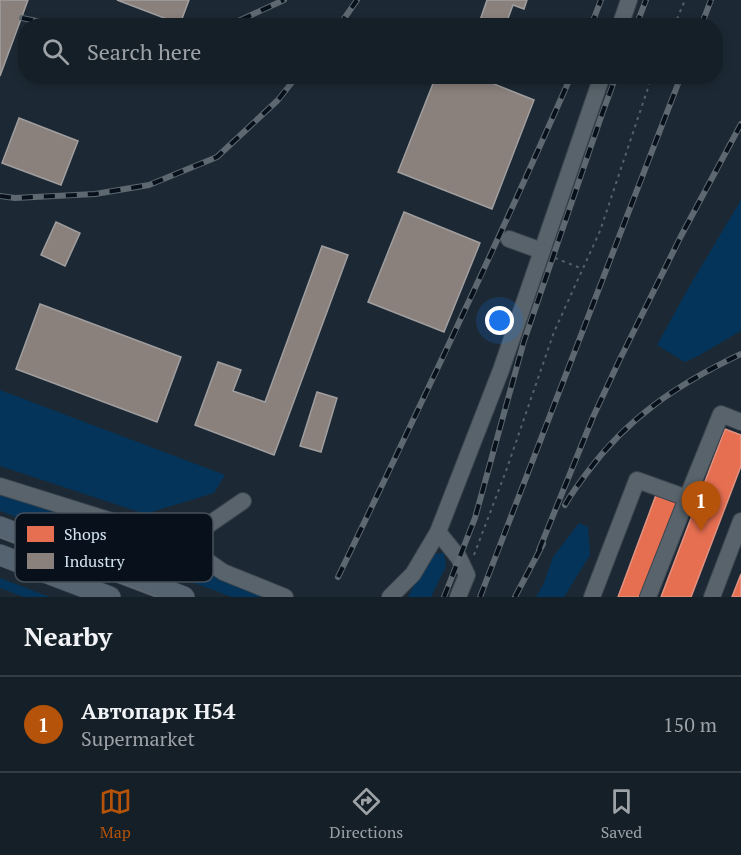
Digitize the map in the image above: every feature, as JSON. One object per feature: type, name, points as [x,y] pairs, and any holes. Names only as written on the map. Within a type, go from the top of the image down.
[{"type":"main road","points":[[0,527],[15,533]]},
{"type":"main road","points":[[0,555],[15,561]]},
{"type":"main road","points":[[71,582],[110,597]]},
{"type":"main road","points":[[145,582],[184,597]]},
{"type":"lane","points":[[623,18],[629,0]]},
{"type":"lane","points":[[390,597],[413,574],[438,532],[501,370],[599,84]]},
{"type":"lane","points":[[509,239],[542,251]]},
{"type":"lane","points":[[648,597],[721,414],[741,422]]},
{"type":"lane","points":[[592,597],[636,480],[687,498]]},
{"type":"lane","points":[[0,486],[86,513]]},
{"type":"lane","points":[[213,522],[243,501]]},
{"type":"lane","points":[[712,597],[741,521]]},
{"type":"lane","points":[[438,532],[459,558],[467,575],[458,597]]},
{"type":"lane","points":[[213,565],[223,572],[285,597]]},
{"type":"path","points":[[677,18],[685,0]]},
{"type":"path","points":[[467,575],[554,332],[600,231],[649,84]]},
{"type":"path","points":[[542,251],[583,269]]},
{"type":"shaded area","points":[[741,200],[741,331],[685,362],[657,345]]},
{"type":"shaded area","points":[[0,390],[225,475],[214,493],[142,513],[0,466]]},
{"type":"shaded area","points":[[0,491],[58,513],[15,513],[15,517],[0,511]]},
{"type":"shaded area","points":[[579,523],[588,527],[590,555],[564,597],[536,597],[553,557]]},
{"type":"shaded area","points":[[444,553],[446,566],[431,597],[408,597],[430,554]]},
{"type":"shaded area","points":[[213,574],[268,597],[232,597],[192,582],[213,582]]},
{"type":"shaded area","points":[[0,578],[50,597],[24,597],[0,588]]},
{"type":"building: Shops","points":[[725,429],[741,435],[741,466],[691,597],[661,597]]},
{"type":"building: Shops","points":[[656,495],[679,503],[644,597],[618,597]]},
{"type":"building: Shops","points":[[741,574],[741,597],[732,597]]},
{"type":"building: Industry","points":[[0,0],[28,0],[21,18],[18,18],[18,27],[0,76]]},
{"type":"building: Industry","points":[[117,0],[189,0],[182,18],[164,18]]},
{"type":"building: Industry","points":[[487,0],[527,0],[524,9],[513,5],[508,18],[481,18]]},
{"type":"building: Industry","points":[[433,84],[494,84],[534,100],[492,209],[398,172]]},
{"type":"building: Industry","points":[[19,118],[78,141],[61,185],[2,163]]},
{"type":"building: Industry","points":[[404,212],[480,243],[444,332],[368,302]]},
{"type":"building: Industry","points":[[56,222],[80,233],[65,266],[41,255]]},
{"type":"building: Industry","points":[[322,246],[348,255],[274,455],[195,425],[218,362],[241,370],[233,391],[265,402]]},
{"type":"building: Industry","points":[[40,304],[181,357],[157,422],[16,369]]},
{"type":"building: Industry","points":[[317,392],[337,398],[321,452],[300,446]]},
{"type":"tram line","points":[[0,537],[15,543]]},
{"type":"tram line","points":[[118,582],[158,597]]},
{"type":"railway","points":[[245,18],[284,0]]},
{"type":"railway","points":[[345,18],[357,0]]},
{"type":"railway","points":[[594,18],[601,0]]},
{"type":"railway","points":[[639,18],[646,0]]},
{"type":"railway","points":[[704,18],[711,0]]},
{"type":"railway","points":[[0,196],[15,198],[95,194],[149,185],[217,157],[278,100],[291,84]]},
{"type":"railway","points":[[338,577],[457,328],[567,84]]},
{"type":"railway","points":[[444,597],[475,518],[524,341],[613,84]]},
{"type":"railway","points":[[480,597],[678,84]]},
{"type":"railway","points":[[539,550],[593,417],[619,361],[681,236],[741,124]]},
{"type":"railway","points":[[565,505],[602,454],[637,419],[675,390],[741,354]]},
{"type":"railway","points":[[515,597],[543,544]]},
{"type":"place","name":"Автопарк Н54","points":[[701,531]]}]
